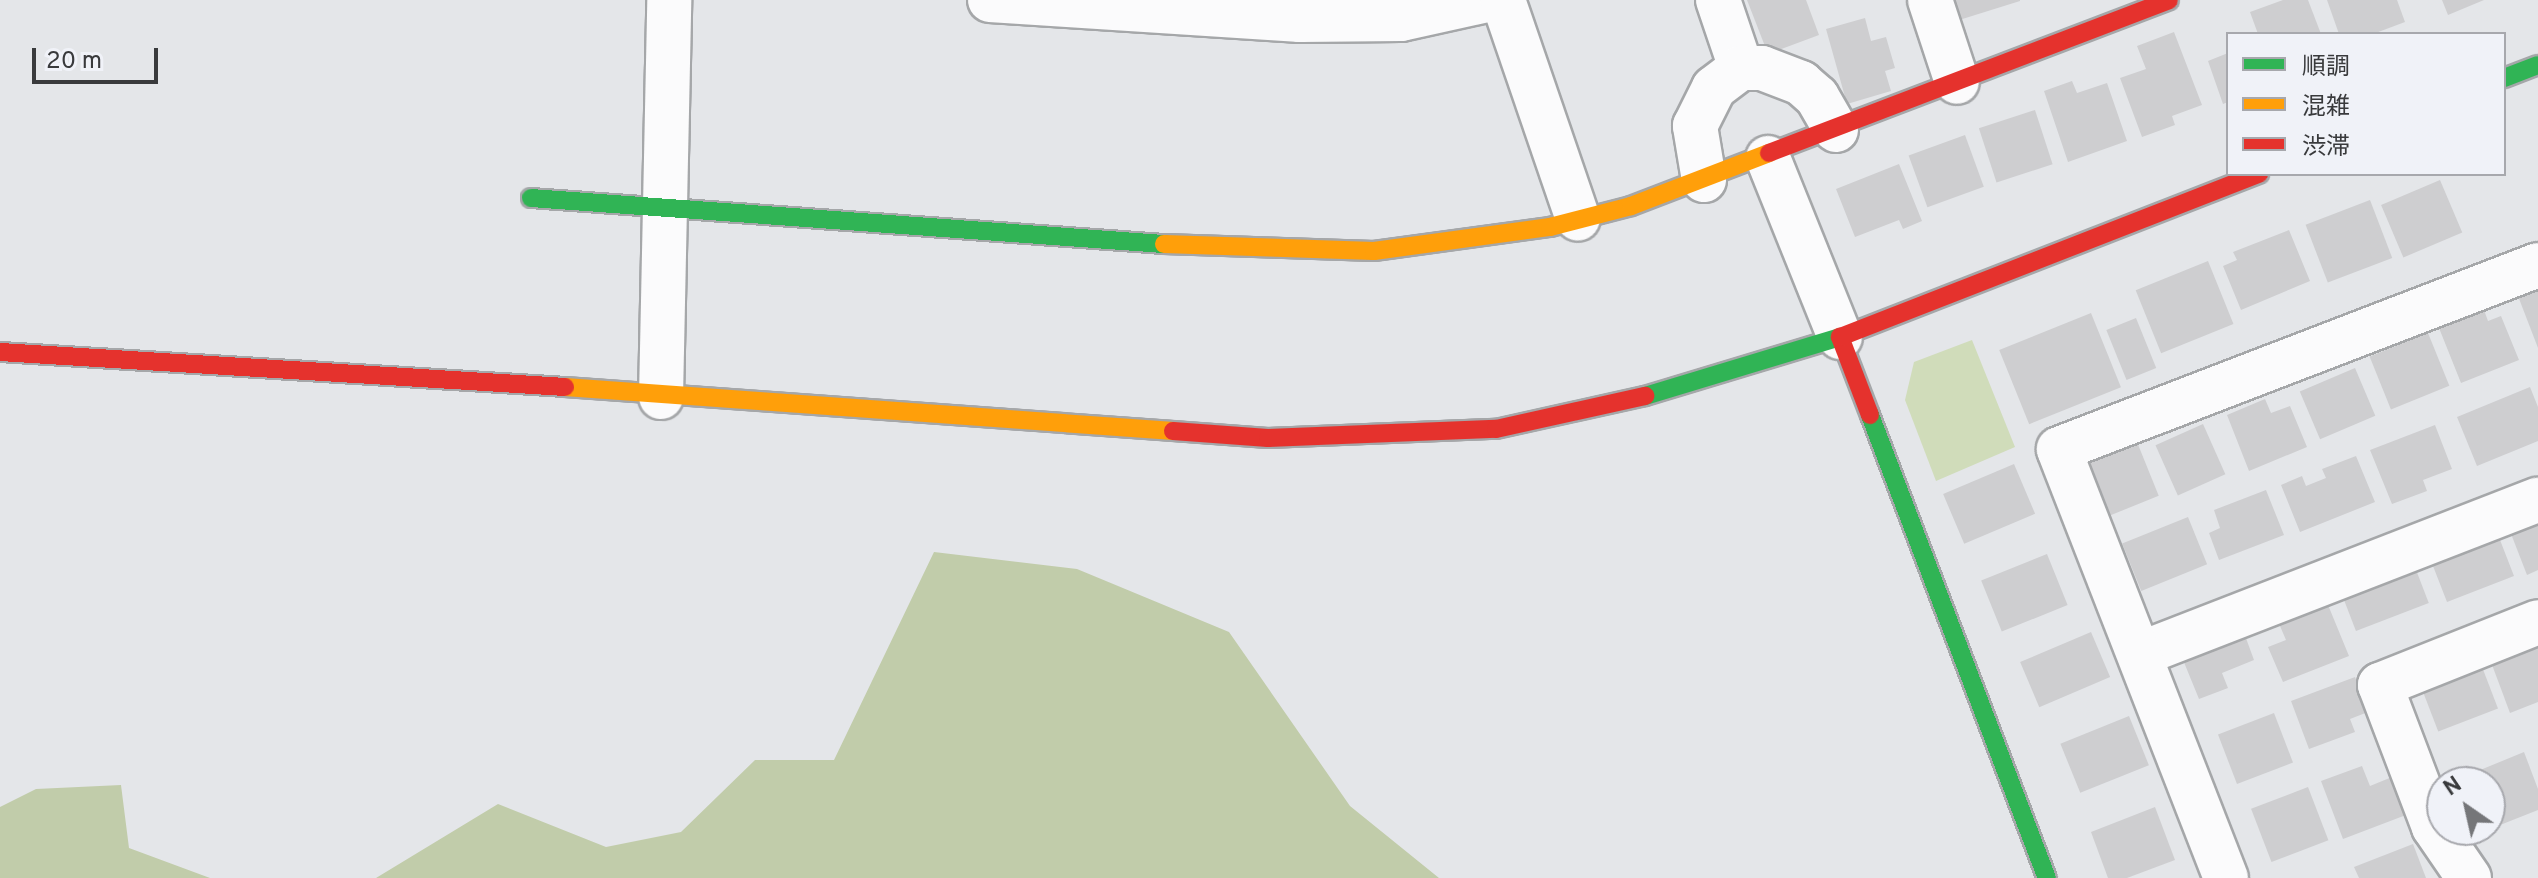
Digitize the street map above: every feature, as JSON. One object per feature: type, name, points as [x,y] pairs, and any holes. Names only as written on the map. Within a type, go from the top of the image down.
[{"type":"street","points":[[661,397],[669,0]]},
{"type":"street","points":[[990,0],[1300,20],[1401,19],[1487,0]]},
{"type":"street","points":[[1503,0],[1578,219]]},
{"type":"street","points":[[1718,0],[1741,68]]},
{"type":"street","points":[[1930,0],[1957,82]]},
{"type":"street","points":[[531,198],[1086,241],[1374,251],[1578,219],[1704,180],[1768,158],[2169,0]]},
{"type":"street","points":[[2506,77],[2538,65]]},
{"type":"street","points":[[1704,180],[1695,126],[1714,88],[1741,68],[1762,68],[1801,83],[1817,97],[1836,130]]},
{"type":"street","points":[[1768,158],[1840,337],[2047,878]]},
{"type":"street","points":[[0,352],[183,359],[661,397],[1194,434],[1394,435],[1496,429],[1600,409],[1840,337],[2254,176]]},
{"type":"street","points":[[2226,878],[2059,449],[2538,265]]},
{"type":"street","points":[[2140,654],[2538,500]]},
{"type":"street","points":[[2469,878],[2434,827],[2380,685],[2538,622]]},
{"type":"green space","points":[[1972,340],[2015,447],[1936,481],[1905,400],[1914,362]]},
{"type":"green space","points":[[934,552],[1077,569],[1229,632],[1350,806],[1439,878],[376,878],[498,804],[606,847],[681,832],[755,760],[834,760]]},
{"type":"green space","points":[[121,785],[129,848],[210,878],[0,878],[0,807],[36,789]]},
{"type":"building","points":[[1747,0],[1806,0],[1819,35],[1768,54]]},
{"type":"building","points":[[1949,0],[2020,0],[2020,1],[1956,21]]},
{"type":"building","points":[[2283,0],[2308,0],[2320,32],[2257,32],[2250,12]]},
{"type":"building","points":[[2327,0],[2397,0],[2405,22],[2378,32],[2338,32]]},
{"type":"building","points":[[2442,0],[2484,0],[2448,15]]},
{"type":"building","points":[[1865,18],[1871,41],[1886,37],[1895,68],[1885,71],[1891,91],[1847,104],[1826,29]]},
{"type":"building","points":[[2174,32],[2202,105],[2172,116],[2175,125],[2142,137],[2120,78],[2146,69],[2137,46]]},
{"type":"building","points":[[2226,54],[2226,103],[2223,104],[2208,61]]},
{"type":"building","points":[[2072,81],[2077,93],[2107,83],[2127,141],[2068,162],[2044,91]]},
{"type":"building","points":[[2035,110],[2053,164],[1997,182],[1979,128]]},
{"type":"building","points":[[1965,135],[1984,187],[1927,207],[1909,156]]},
{"type":"building","points":[[1899,164],[1922,221],[1903,229],[1899,220],[1855,237],[1836,189]]},
{"type":"building","points":[[2440,180],[2462,232],[2403,257],[2381,205]]},
{"type":"building","points":[[2370,200],[2392,258],[2328,283],[2306,225]]},
{"type":"building","points":[[2289,230],[2310,281],[2241,310],[2223,266],[2237,260],[2233,252]]},
{"type":"building","points":[[2208,261],[2233,324],[2161,353],[2136,290]]},
{"type":"building","points":[[2538,288],[2538,348],[2518,296]]},
{"type":"building","points":[[2484,310],[2488,321],[2501,316],[2519,360],[2461,383],[2439,328]]},
{"type":"building","points":[[2091,313],[2121,387],[2029,424],[1999,350]]},
{"type":"building","points":[[2136,318],[2156,368],[2127,380],[2106,330]]},
{"type":"building","points":[[2428,333],[2449,386],[2391,409],[2370,357]]},
{"type":"building","points":[[2355,368],[2375,416],[2320,439],[2300,391]]},
{"type":"building","points":[[2530,387],[2538,407],[2538,441],[2477,466],[2457,417]]},
{"type":"building","points":[[2265,399],[2271,413],[2290,406],[2307,447],[2249,471],[2227,415]]},
{"type":"building","points":[[2203,424],[2225,474],[2178,495],[2155,445]]},
{"type":"building","points":[[2435,425],[2452,469],[2423,480],[2427,491],[2392,504],[2370,450]]},
{"type":"building","points":[[2137,442],[2159,496],[2107,517],[2085,463]]},
{"type":"building","points":[[2356,456],[2375,502],[2300,532],[2281,485],[2302,476],[2306,486],[2326,478],[2322,469]]},
{"type":"building","points":[[2014,464],[2035,514],[1964,544],[1943,494]]},
{"type":"building","points":[[2266,490],[2284,535],[2219,560],[2209,533],[2220,528],[2214,510]]},
{"type":"building","points":[[2538,514],[2538,570],[2527,575],[2508,526]]},
{"type":"building","points":[[2188,517],[2207,564],[2141,591],[2122,544]]},
{"type":"building","points":[[2495,527],[2514,576],[2447,602],[2433,566],[2448,560],[2443,547]]},
{"type":"building","points":[[2047,554],[2068,605],[2002,632],[1981,581]]},
{"type":"building","points":[[2413,562],[2429,603],[2356,631],[2340,590]]},
{"type":"building","points":[[2326,600],[2349,656],[2283,682],[2268,647],[2286,640],[2277,619]]},
{"type":"building","points":[[2243,630],[2254,660],[2222,673],[2228,688],[2199,699],[2181,655]]},
{"type":"building","points":[[2091,632],[2110,677],[2039,707],[2020,662]]},
{"type":"building","points":[[2538,634],[2538,702],[2510,713],[2488,654]]},
{"type":"building","points":[[2479,659],[2498,708],[2438,731],[2419,682]]},
{"type":"building","points":[[2355,677],[2368,712],[2350,719],[2355,732],[2309,749],[2291,701]]},
{"type":"building","points":[[2274,713],[2293,762],[2237,784],[2218,735]]},
{"type":"building","points":[[2129,716],[2149,765],[2080,793],[2060,744]]},
{"type":"building","points":[[2524,752],[2538,789],[2538,810],[2506,823],[2506,766],[2490,766]]},
{"type":"building","points":[[2362,766],[2370,786],[2392,777],[2406,815],[2343,839],[2321,781]]},
{"type":"building","points":[[2308,787],[2328,840],[2271,862],[2251,809]]},
{"type":"building","points":[[2155,807],[2175,860],[2127,878],[2108,878],[2091,832]]},
{"type":"building","points":[[2413,844],[2426,878],[2359,878],[2354,867]]},
{"type":"traffic: fast","points":[[2506,77],[2538,65]]},
{"type":"traffic: fast","points":[[531,198],[1164,244]]},
{"type":"traffic: fast","points":[[1645,396],[1840,337]]},
{"type":"traffic: fast","points":[[1870,415],[2047,878]]},
{"type":"traffic: slow","points":[[1164,244],[1374,251],[1550,227],[1631,206],[1769,153]]},
{"type":"traffic: slow","points":[[565,387],[1173,431]]},
{"type":"traffic: jam","points":[[1769,153],[2169,0]]},
{"type":"traffic: jam","points":[[1870,415],[1840,337],[2254,176]]},
{"type":"traffic: jam","points":[[0,352],[565,387]]},
{"type":"traffic: jam","points":[[1173,431],[1268,438],[1496,429],[1645,396]]}]
